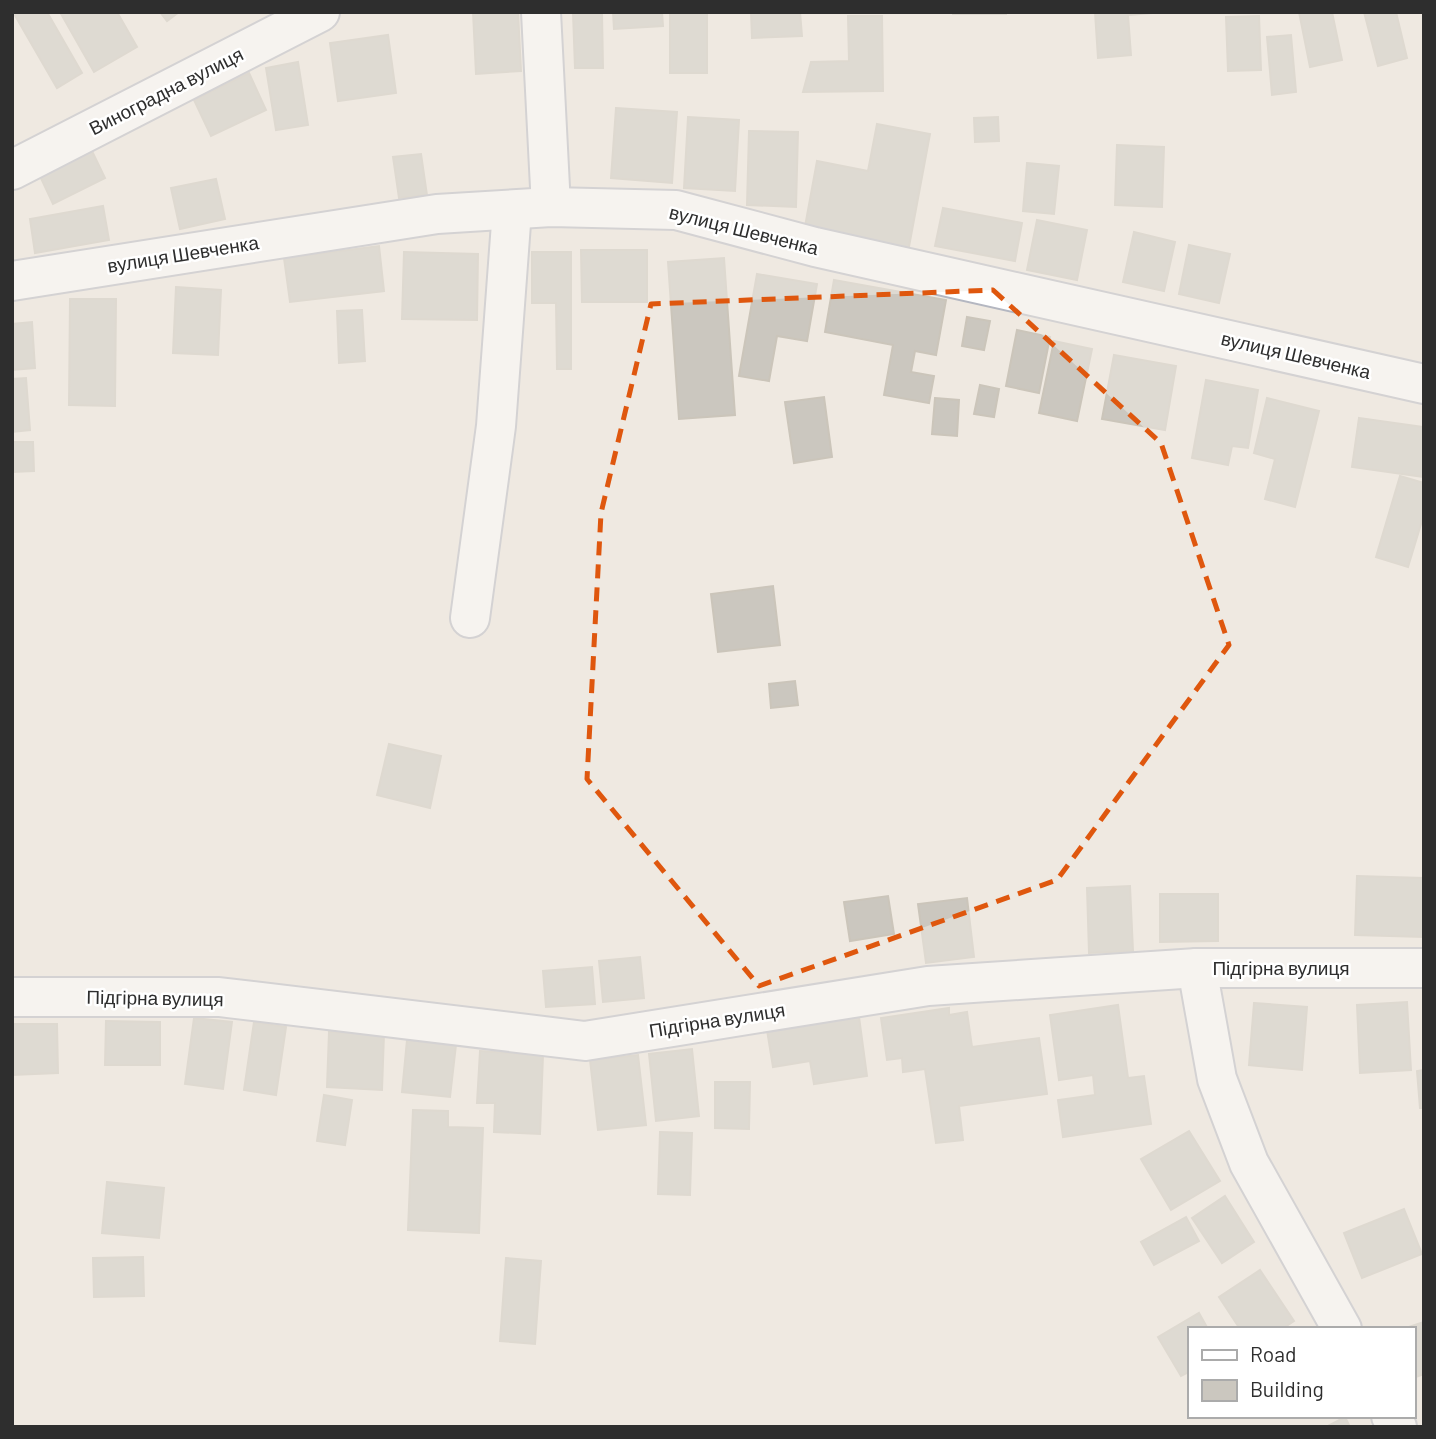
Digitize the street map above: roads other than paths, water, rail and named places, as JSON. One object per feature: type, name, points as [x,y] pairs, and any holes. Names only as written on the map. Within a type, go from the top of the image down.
[{"type":"street","name":"Виноградна вулиця","points":[[12,170],[320,12]]},
{"type":"street","points":[[541,12],[551,207]]},
{"type":"street","name":"вулиця Шевченка","points":[[12,281],[437,214],[551,207],[676,210],[815,247],[1424,384]]},
{"type":"street","points":[[470,618],[496,426],[512,210]]},
{"type":"street","points":[[1197,968],[1217,1079],[1249,1163],[1341,1327]]},
{"type":"street","name":"Підгірна вулиця","points":[[12,997],[219,997],[585,1041],[928,986],[1197,968],[1424,968]]}]
